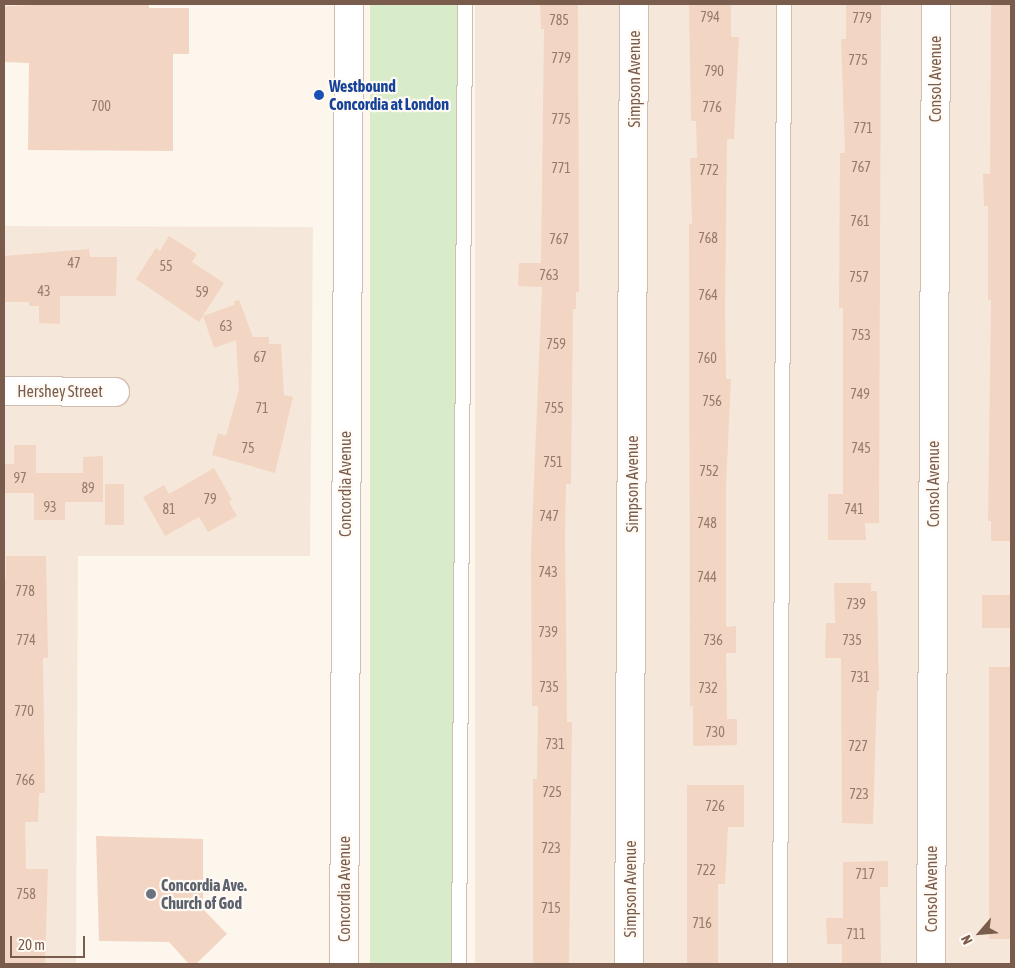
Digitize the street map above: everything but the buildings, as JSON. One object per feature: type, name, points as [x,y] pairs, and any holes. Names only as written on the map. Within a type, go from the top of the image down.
[{"type":"street","name":"Concordia Avenue","points":[[344,964],[349,4]]},
{"type":"street","name":"Simpson Avenue","points":[[629,964],[634,4]]},
{"type":"street","name":"Consol Avenue","points":[[931,964],[936,4]]},
{"type":"street","name":"Hershey Street","points":[[4,391],[115,392]]},
{"type":"lane","points":[[459,964],[465,4]]},
{"type":"lane","points":[[780,964],[784,4]]},
{"type":"shaded area","points":[[475,4],[1011,4],[1011,964],[475,964]]},
{"type":"shaded area","points":[[4,226],[313,227],[310,556],[78,556],[76,964],[4,964]]},
{"type":"green space","points":[[370,4],[458,4],[458,964],[370,964]]},
{"type":"place","name":"Westbound Concordia at London","points":[[319,95]]},
{"type":"place","name":"Concordia Ave. Church of God","points":[[151,894]]}]
